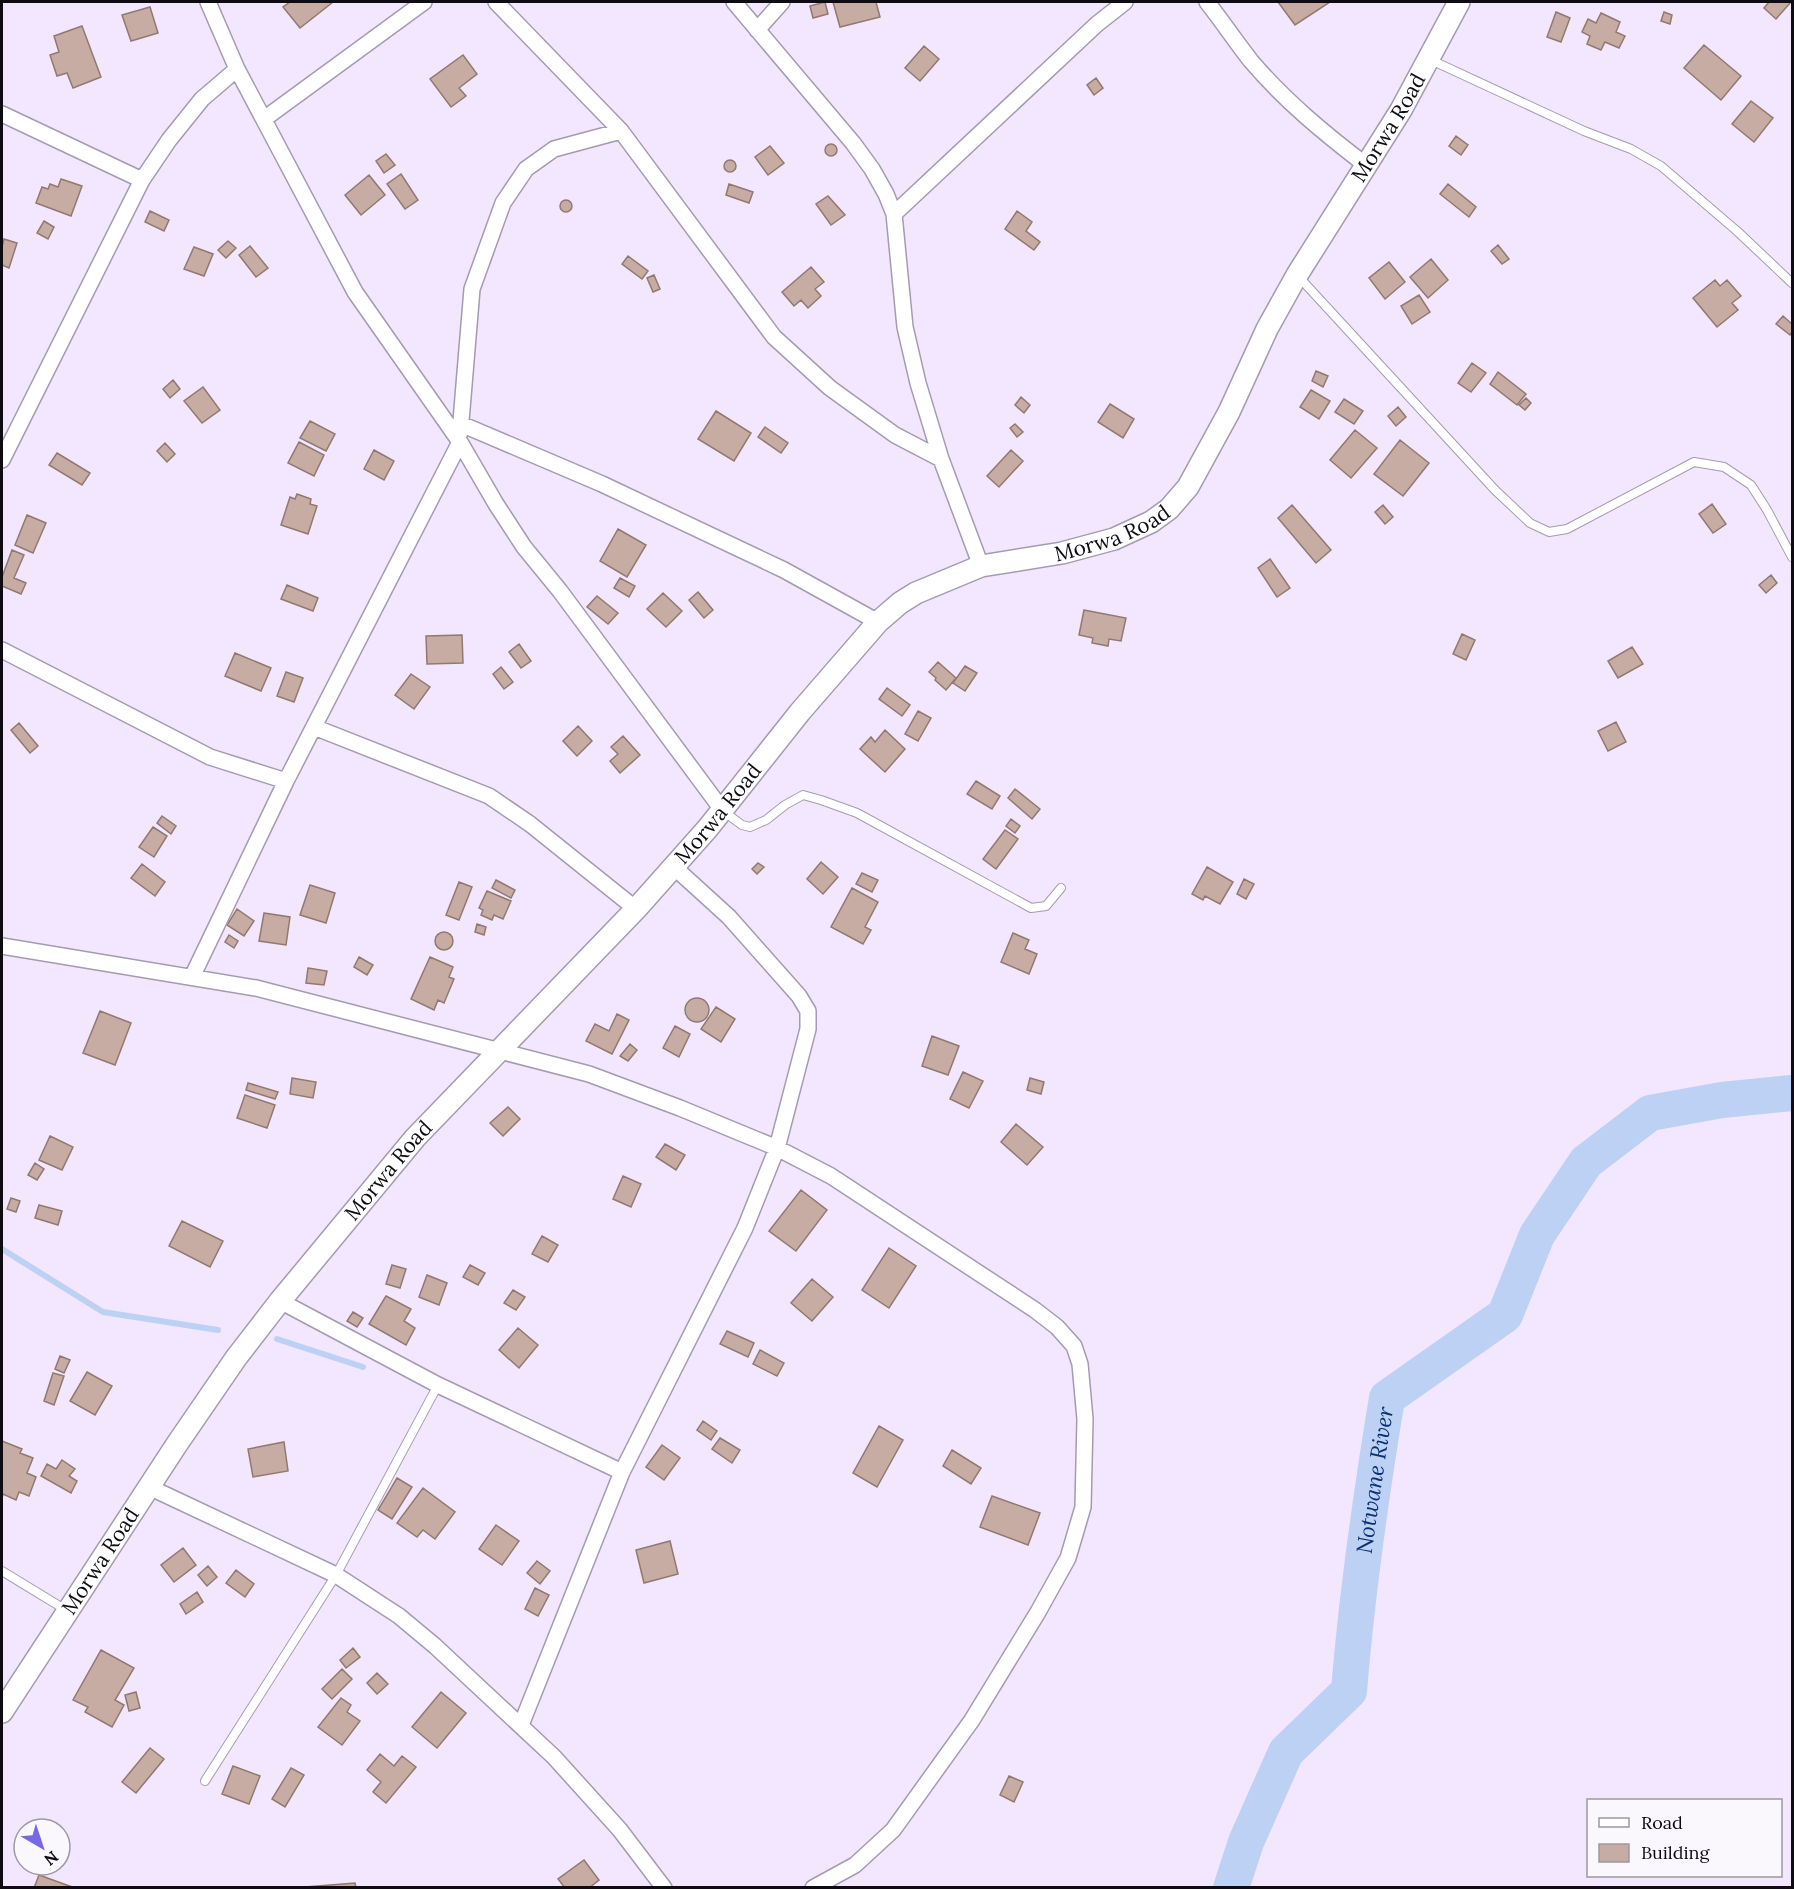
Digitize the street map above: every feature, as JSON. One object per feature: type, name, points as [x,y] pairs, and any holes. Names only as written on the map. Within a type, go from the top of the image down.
[{"type":"main road","name":"Morwa Road","points":[[2,1712],[236,1358],[280,1301],[415,1138],[674,867],[723,811],[800,712],[878,622],[916,593],[981,566],[1092,546],[1113,539],[1150,522],[1169,509],[1188,487],[1229,412],[1267,329],[1297,275],[1367,166],[1430,59],[1460,2]]},
{"type":"street","points":[[208,2],[237,69],[356,292],[460,442],[524,547],[567,600],[723,811]]},
{"type":"street","points":[[264,119],[424,2]]},
{"type":"street","points":[[496,2],[621,131],[774,337],[830,388],[895,435],[941,459]]},
{"type":"street","points":[[734,2],[853,143],[877,178],[894,214],[905,327],[918,383],[941,459],[981,566]]},
{"type":"street","points":[[757,30],[782,2]]},
{"type":"street","points":[[894,214],[1097,24],[1125,2]]},
{"type":"street","points":[[1207,2],[1251,60],[1296,107],[1325,134],[1367,166]]},
{"type":"street","points":[[2,460],[142,180],[169,140],[202,99],[237,69]]},
{"type":"street","points":[[2,114],[142,180]]},
{"type":"street","points":[[192,977],[286,781],[460,442],[472,289],[503,203],[526,169],[554,149],[621,131]]},
{"type":"street","points":[[461,424],[602,484],[784,570],[878,622]]},
{"type":"street","points":[[2,650],[210,757],[286,781]]},
{"type":"street","points":[[314,727],[489,796],[530,824],[636,909]]},
{"type":"street","points":[[522,1725],[622,1472],[745,1228],[777,1148],[808,1029],[808,1011],[799,996],[729,916],[674,867]]},
{"type":"street","points":[[2,946],[256,988],[589,1074],[777,1148],[831,1176],[925,1236],[1057,1327],[1074,1346],[1080,1364],[1085,1419],[1083,1507],[1068,1558],[972,1720],[893,1830],[855,1865],[813,1887]]},
{"type":"street","points":[[280,1301],[438,1385],[622,1472]]},
{"type":"street","points":[[149,1487],[336,1575],[399,1616],[522,1725],[554,1757],[620,1830],[664,1887]]},
{"type":"lane","points":[[1430,59],[1584,131],[1631,149],[1661,166],[1737,231],[1792,283]]},
{"type":"lane","points":[[1297,275],[1495,490],[1530,523],[1549,532],[1567,529],[1694,462],[1724,467],[1751,485],[1792,556]]},
{"type":"lane","points":[[723,811],[742,825],[750,827],[766,820],[803,795],[857,813],[1031,908],[1046,906],[1061,888]]},
{"type":"lane","points":[[205,1781],[336,1575],[438,1385]]},
{"type":"lane","points":[[2,1571],[67,1611]]},
{"type":"building","points":[[290,2],[333,2],[300,28],[283,7]]},
{"type":"building","points":[[825,2],[828,14],[813,18],[810,6]]},
{"type":"building","points":[[833,2],[876,2],[880,17],[840,27]]},
{"type":"building","points":[[1278,2],[1330,2],[1295,25]]},
{"type":"building","points":[[1769,2],[1791,2],[1776,19],[1764,8]]},
{"type":"building","points":[[150,7],[158,33],[131,41],[122,15]]},
{"type":"building","points":[[1556,12],[1570,18],[1561,42],[1547,37]]},
{"type":"building","points":[[1664,12],[1672,15],[1670,24],[1661,21]]},
{"type":"building","points":[[1601,13],[1620,22],[1616,32],[1625,36],[1619,48],[1605,42],[1601,50],[1587,44],[1590,36],[1582,32],[1588,19],[1596,23]]},
{"type":"building","points":[[82,26],[101,77],[73,88],[67,73],[57,76],[50,55],[59,52],[54,36]]},
{"type":"building","points":[[1704,45],[1741,76],[1721,100],[1684,68]]},
{"type":"building","points":[[924,46],[939,59],[920,81],[905,68]]},
{"type":"building","points":[[463,55],[477,74],[459,88],[466,96],[451,107],[430,79]]},
{"type":"building","points":[[1096,78],[1103,88],[1094,95],[1087,85]]},
{"type":"building","points":[[1751,101],[1773,118],[1754,142],[1732,124]]},
{"type":"building","points":[[1456,136],[1468,145],[1461,155],[1449,146]]},
{"type":"building","points":[[833,144],[837,150],[833,156],[829,156],[825,148]]},
{"type":"building","points":[[770,146],[784,163],[768,175],[755,157]]},
{"type":"building","points":[[386,154],[395,165],[384,173],[376,161]]},
{"type":"building","points":[[732,160],[736,166],[732,172],[728,172],[724,164]]},
{"type":"building","points":[[401,174],[418,200],[405,209],[387,184]]},
{"type":"building","points":[[369,175],[385,195],[361,215],[345,195]]},
{"type":"building","points":[[61,179],[82,186],[71,216],[36,203],[42,187],[48,189],[50,184],[58,187]]},
{"type":"building","points":[[729,184],[753,192],[749,203],[726,195]]},
{"type":"building","points":[[1448,184],[1476,207],[1469,217],[1440,194]]},
{"type":"building","points":[[828,196],[845,215],[831,225],[816,204]]},
{"type":"building","points":[[568,200],[572,206],[568,212],[564,212],[560,204]]},
{"type":"building","points":[[150,211],[169,220],[164,231],[145,222]]},
{"type":"building","points":[[1017,211],[1032,222],[1026,231],[1040,242],[1034,250],[1005,229]]},
{"type":"building","points":[[44,221],[54,227],[48,239],[37,233]]},
{"type":"building","points":[[4,239],[17,243],[9,268],[2,265]]},
{"type":"building","points":[[228,241],[236,248],[226,258],[218,250]]},
{"type":"building","points":[[1498,245],[1509,259],[1502,264],[1491,251]]},
{"type":"building","points":[[250,246],[268,268],[256,277],[239,255]]},
{"type":"building","points":[[194,247],[213,254],[204,276],[184,269]]},
{"type":"building","points":[[628,256],[648,271],[642,279],[622,264]]},
{"type":"building","points":[[1431,259],[1448,280],[1428,298],[1410,277]]},
{"type":"building","points":[[1389,262],[1405,282],[1385,299],[1369,278]]},
{"type":"building","points":[[811,267],[824,282],[815,289],[821,296],[808,308],[801,300],[794,306],[782,292]]},
{"type":"building","points":[[654,275],[660,289],[653,292],[647,278]]},
{"type":"building","points":[[1715,280],[1720,286],[1727,280],[1741,296],[1732,303],[1738,310],[1717,327],[1693,298]]},
{"type":"building","points":[[1419,295],[1430,312],[1412,324],[1401,306]]},
{"type":"building","points":[[1783,316],[1792,324],[1790,335],[1776,324]]},
{"type":"building","points":[[1472,363],[1486,373],[1471,392],[1458,383]]},
{"type":"building","points":[[1316,371],[1328,376],[1323,387],[1312,381]]},
{"type":"building","points":[[1498,372],[1526,394],[1517,405],[1490,384]]},
{"type":"building","points":[[173,380],[180,389],[170,398],[163,389]]},
{"type":"building","points":[[203,387],[220,410],[202,423],[184,401]]},
{"type":"building","points":[[1311,390],[1330,401],[1319,419],[1300,407]]},
{"type":"building","points":[[1021,397],[1030,405],[1024,413],[1015,405]]},
{"type":"building","points":[[1526,398],[1531,403],[1525,410],[1519,405]]},
{"type":"building","points":[[1344,399],[1363,411],[1354,424],[1335,412]]},
{"type":"building","points":[[1110,404],[1134,419],[1123,438],[1098,422]]},
{"type":"building","points":[[1398,407],[1406,417],[1396,426],[1388,416]]},
{"type":"building","points":[[716,411],[751,433],[734,461],[698,439]]},
{"type":"building","points":[[310,421],[335,434],[326,451],[300,438]]},
{"type":"building","points":[[1015,424],[1023,432],[1017,437],[1010,428]]},
{"type":"building","points":[[765,427],[788,443],[781,453],[758,437]]},
{"type":"building","points":[[1355,430],[1377,448],[1351,478],[1330,460]]},
{"type":"building","points":[[1400,440],[1429,463],[1403,496],[1374,474]]},
{"type":"building","points":[[299,442],[324,455],[314,476],[288,463]]},
{"type":"building","points":[[165,443],[175,454],[167,462],[157,451]]},
{"type":"building","points":[[374,450],[394,461],[384,480],[364,469]]},
{"type":"building","points":[[1011,450],[1023,461],[999,487],[987,476]]},
{"type":"building","points":[[57,453],[90,473],[82,485],[49,465]]},
{"type":"building","points":[[297,494],[311,499],[310,504],[317,506],[308,534],[281,525],[290,497],[295,499]]},
{"type":"building","points":[[1712,504],[1726,524],[1713,533],[1699,514]]},
{"type":"building","points":[[1292,505],[1331,550],[1316,563],[1278,518]]},
{"type":"building","points":[[1383,505],[1393,517],[1385,524],[1375,512]]},
{"type":"building","points":[[27,515],[46,523],[33,553],[15,545]]},
{"type":"building","points":[[618,529],[646,545],[627,577],[600,561]]},
{"type":"building","points":[[12,550],[24,555],[14,578],[26,583],[21,594],[2,586],[2,577]]},
{"type":"building","points":[[1270,559],[1290,588],[1277,597],[1258,568]]},
{"type":"building","points":[[1771,575],[1777,583],[1766,593],[1759,585]]},
{"type":"building","points":[[620,578],[635,586],[629,597],[614,588]]},
{"type":"building","points":[[287,585],[318,598],[313,611],[281,599]]},
{"type":"building","points":[[698,592],[713,610],[704,618],[689,600]]},
{"type":"building","points":[[663,593],[682,611],[666,627],[647,609]]},
{"type":"building","points":[[597,596],[618,613],[608,624],[587,607]]},
{"type":"building","points":[[1084,610],[1126,618],[1121,641],[1109,639],[1108,646],[1092,643],[1093,638],[1079,635]]},
{"type":"building","points":[[1462,634],[1475,640],[1466,660],[1453,654]]},
{"type":"building","points":[[462,635],[463,663],[427,664],[426,636]]},
{"type":"building","points":[[519,644],[531,661],[521,668],[509,652]]},
{"type":"building","points":[[1632,647],[1643,664],[1618,678],[1608,661]]},
{"type":"building","points":[[235,653],[271,668],[261,691],[225,676]]},
{"type":"building","points":[[938,662],[956,678],[946,690],[929,672]]},
{"type":"building","points":[[965,666],[977,673],[965,691],[953,683]]},
{"type":"building","points":[[501,667],[513,682],[504,689],[493,674]]},
{"type":"building","points":[[286,672],[303,678],[294,702],[277,696]]},
{"type":"building","points":[[411,674],[430,687],[414,709],[395,695]]},
{"type":"building","points":[[887,688],[910,705],[902,716],[879,699]]},
{"type":"building","points":[[918,711],[931,718],[918,741],[905,734]]},
{"type":"building","points":[[1616,722],[1626,742],[1608,751],[1598,731]]},
{"type":"building","points":[[19,723],[38,746],[30,753],[11,730]]},
{"type":"building","points":[[578,726],[592,741],[577,756],[563,741]]},
{"type":"building","points":[[885,730],[905,749],[885,772],[860,749],[871,737],[875,742]]},
{"type":"building","points":[[623,736],[640,755],[620,773],[610,761],[618,754],[611,747]]},
{"type":"building","points":[[976,781],[1000,796],[992,809],[967,794]]},
{"type":"building","points":[[1015,789],[1040,809],[1032,819],[1008,798]]},
{"type":"building","points":[[162,816],[176,826],[171,834],[157,823]]},
{"type":"building","points":[[1011,819],[1020,826],[1015,833],[1006,826]]},
{"type":"building","points":[[153,827],[167,836],[154,857],[139,847]]},
{"type":"building","points":[[1005,830],[1018,839],[996,869],[983,859]]},
{"type":"building","points":[[821,862],[838,877],[823,894],[807,879]]},
{"type":"building","points":[[758,863],[764,867],[757,874],[752,869]]},
{"type":"building","points":[[142,864],[165,882],[155,896],[131,878]]},
{"type":"building","points":[[1207,867],[1233,882],[1220,904],[1205,896],[1203,900],[1192,894]]},
{"type":"building","points":[[862,873],[878,880],[872,892],[856,884]]},
{"type":"building","points":[[1244,879],[1254,884],[1246,899],[1237,894]]},
{"type":"building","points":[[496,880],[515,890],[511,898],[492,888]]},
{"type":"building","points":[[459,882],[472,887],[459,920],[446,915]]},
{"type":"building","points":[[310,885],[335,893],[326,923],[300,915]]},
{"type":"building","points":[[852,888],[878,902],[865,927],[871,930],[863,944],[831,927]]},
{"type":"building","points":[[487,891],[511,901],[503,919],[494,915],[492,920],[481,915],[483,910],[479,908]]},
{"type":"building","points":[[237,909],[254,921],[244,936],[227,925]]},
{"type":"building","points":[[264,913],[290,917],[286,945],[259,941]]},
{"type":"building","points":[[477,924],[486,927],[484,935],[475,932]]},
{"type":"building","points":[[444,932],[450,935],[453,941],[450,947],[444,950],[438,947],[435,941],[438,935]]},
{"type":"building","points":[[1013,933],[1029,940],[1025,949],[1037,954],[1029,974],[1001,962]]},
{"type":"building","points":[[229,935],[238,941],[234,948],[225,942]]},
{"type":"building","points":[[359,957],[373,965],[367,975],[354,967]]},
{"type":"building","points":[[430,957],[453,967],[449,977],[454,979],[444,1003],[438,1000],[434,1010],[411,999]]},
{"type":"building","points":[[308,968],[327,971],[324,985],[306,983]]},
{"type":"building","points":[[697,998],[706,1001],[709,1010],[706,1019],[697,1022],[688,1019],[685,1010],[688,1001]]},
{"type":"building","points":[[716,1007],[735,1019],[721,1042],[701,1029]]},
{"type":"building","points":[[100,1011],[131,1023],[115,1065],[83,1053]]},
{"type":"building","points":[[617,1014],[629,1020],[612,1054],[586,1041],[595,1024],[609,1031]]},
{"type":"building","points":[[675,1026],[690,1034],[679,1057],[663,1048]]},
{"type":"building","points":[[932,1036],[959,1046],[948,1075],[922,1066]]},
{"type":"building","points":[[630,1044],[637,1050],[628,1061],[620,1056]]},
{"type":"building","points":[[963,1072],[983,1081],[969,1108],[950,1099]]},
{"type":"building","points":[[292,1078],[316,1082],[313,1098],[290,1094]]},
{"type":"building","points":[[1030,1078],[1044,1082],[1041,1094],[1027,1090]]},
{"type":"building","points":[[248,1083],[278,1092],[275,1099],[246,1090]]},
{"type":"building","points":[[245,1095],[275,1105],[267,1128],[237,1118]]},
{"type":"building","points":[[508,1107],[520,1119],[503,1136],[490,1123]]},
{"type":"building","points":[[1016,1124],[1043,1147],[1027,1165],[1001,1142]]},
{"type":"building","points":[[50,1136],[73,1147],[62,1170],[39,1160]]},
{"type":"building","points":[[665,1144],[685,1155],[676,1170],[656,1157]]},
{"type":"building","points":[[35,1163],[44,1169],[37,1180],[28,1175]]},
{"type":"building","points":[[623,1176],[641,1184],[631,1207],[613,1199]]},
{"type":"building","points":[[801,1190],[827,1210],[796,1251],[769,1231]]},
{"type":"building","points":[[11,1198],[20,1201],[16,1212],[7,1209]]},
{"type":"building","points":[[39,1205],[62,1211],[58,1225],[35,1218]]},
{"type":"building","points":[[182,1221],[223,1241],[210,1267],[169,1246]]},
{"type":"building","points":[[542,1236],[558,1245],[548,1262],[532,1254]]},
{"type":"building","points":[[889,1248],[916,1266],[889,1308],[862,1290]]},
{"type":"building","points":[[392,1265],[406,1269],[400,1288],[386,1284]]},
{"type":"building","points":[[470,1265],[485,1273],[478,1285],[463,1277]]},
{"type":"building","points":[[427,1275],[447,1283],[439,1305],[419,1297]]},
{"type":"building","points":[[812,1279],[833,1297],[812,1321],[791,1303]]},
{"type":"building","points":[[513,1290],[525,1297],[516,1310],[504,1303]]},
{"type":"building","points":[[386,1296],[411,1309],[404,1321],[415,1328],[406,1345],[369,1324]]},
{"type":"building","points":[[353,1312],[363,1318],[357,1327],[347,1321]]},
{"type":"building","points":[[518,1328],[538,1345],[519,1368],[499,1350]]},
{"type":"building","points":[[727,1331],[754,1343],[748,1357],[720,1344]]},
{"type":"building","points":[[760,1350],[784,1363],[777,1376],[753,1364]]},
{"type":"building","points":[[60,1356],[70,1360],[64,1373],[55,1369]]},
{"type":"building","points":[[87,1372],[112,1386],[95,1415],[70,1401]]},
{"type":"building","points":[[53,1373],[64,1376],[54,1405],[44,1401]]},
{"type":"building","points":[[703,1421],[717,1431],[711,1440],[697,1430]]},
{"type":"building","points":[[879,1426],[903,1440],[877,1487],[853,1473]]},
{"type":"building","points":[[720,1438],[740,1450],[732,1463],[712,1449]]},
{"type":"building","points":[[2,1441],[22,1449],[20,1453],[33,1458],[27,1473],[36,1477],[29,1496],[19,1492],[16,1500],[3,1494],[2,1498]]},
{"type":"building","points":[[284,1442],[288,1471],[253,1477],[248,1449]]},
{"type":"building","points":[[662,1445],[680,1458],[664,1480],[646,1467]]},
{"type":"building","points":[[952,1450],[981,1468],[971,1484],[943,1466]]},
{"type":"building","points":[[62,1460],[75,1469],[69,1476],[77,1481],[71,1493],[41,1476],[47,1464],[56,1469]]},
{"type":"building","points":[[397,1478],[412,1487],[392,1519],[378,1510]]},
{"type":"building","points":[[423,1488],[455,1512],[435,1539],[423,1530],[417,1537],[397,1523]]},
{"type":"building","points":[[992,1496],[1040,1513],[1028,1545],[980,1527]]},
{"type":"building","points":[[496,1525],[519,1541],[502,1565],[479,1549]]},
{"type":"building","points":[[670,1541],[678,1574],[644,1583],[636,1550]]},
{"type":"building","points":[[183,1548],[196,1565],[174,1582],[161,1565]]},
{"type":"building","points":[[537,1561],[550,1571],[540,1584],[527,1573]]},
{"type":"building","points":[[208,1566],[217,1577],[207,1586],[198,1575]]},
{"type":"building","points":[[236,1570],[254,1584],[245,1597],[226,1583]]},
{"type":"building","points":[[535,1588],[549,1595],[538,1616],[525,1609]]},
{"type":"building","points":[[197,1592],[203,1602],[186,1614],[180,1604]]},
{"type":"building","points":[[353,1648],[360,1657],[346,1668],[340,1660]]},
{"type":"building","points":[[101,1650],[134,1668],[115,1700],[124,1705],[112,1727],[85,1712],[88,1707],[73,1700]]},
{"type":"building","points":[[342,1669],[352,1679],[332,1699],[322,1689]]},
{"type":"building","points":[[377,1673],[388,1684],[377,1694],[367,1683]]},
{"type":"building","points":[[136,1692],[140,1708],[129,1711],[125,1695]]},
{"type":"building","points":[[441,1692],[466,1713],[437,1748],[412,1727]]},
{"type":"building","points":[[341,1698],[351,1705],[347,1712],[360,1721],[342,1745],[318,1727]]},
{"type":"building","points":[[150,1748],[164,1759],[136,1793],[122,1782]]},
{"type":"building","points":[[380,1754],[394,1766],[402,1756],[416,1767],[386,1803],[373,1792],[381,1782],[367,1770]]},
{"type":"building","points":[[233,1766],[260,1776],[249,1804],[222,1794]]},
{"type":"building","points":[[291,1768],[304,1775],[285,1807],[272,1799]]},
{"type":"building","points":[[1009,1776],[1023,1782],[1014,1802],[1000,1795]]},
{"type":"building","points":[[584,1860],[599,1880],[589,1888],[565,1888],[558,1879]]},
{"type":"building","points":[[38,1877],[45,1877],[75,1888],[34,1888]]},
{"type":"building","points":[[355,1883],[356,1888],[305,1888],[305,1887]]},
{"type":"waterway","name":"Notwane River","points":[[1231,1888],[1246,1842],[1286,1752],[1349,1691],[1365,1544],[1387,1398],[1505,1315],[1537,1235],[1586,1162],[1650,1113],[1722,1100],[1792,1093]]},
{"type":"waterway","points":[[2,1249],[103,1312],[218,1330]]},
{"type":"waterway","points":[[277,1339],[363,1367]]}]
